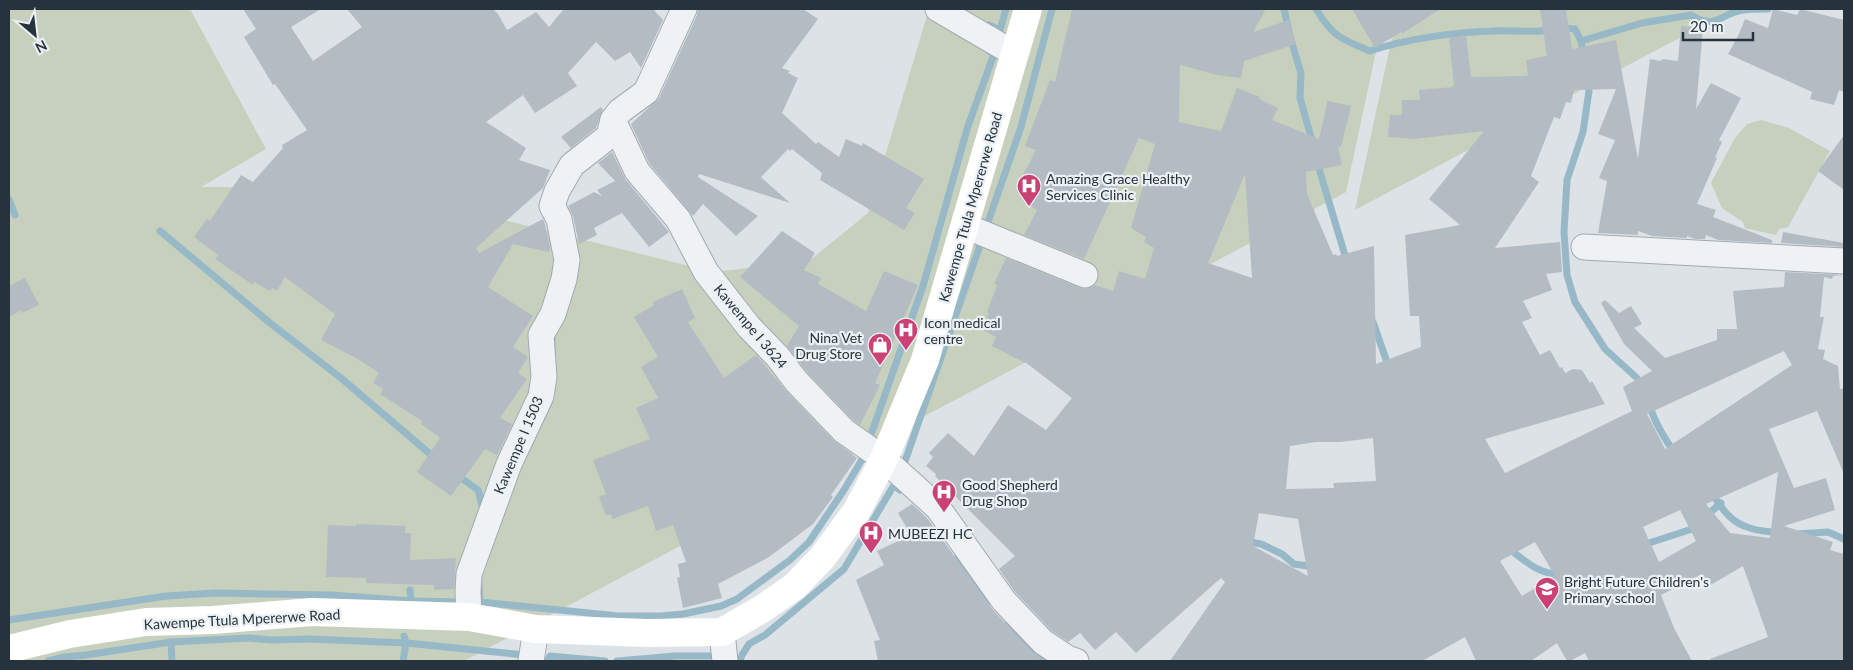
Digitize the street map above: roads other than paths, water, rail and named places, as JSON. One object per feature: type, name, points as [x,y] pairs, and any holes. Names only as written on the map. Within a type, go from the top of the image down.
[{"type":"street","name":"Kawempe I 1503","points":[[470,617],[469,574],[509,464],[541,396],[544,378],[541,335],[554,314],[568,260],[559,219],[552,206],[557,191],[572,165],[609,136],[613,120],[620,111],[646,92],[684,9]]},
{"type":"street","points":[[938,9],[1015,54]]},
{"type":"street","name":"Kawempe Ttula Mpererwe Road","points":[[9,649],[70,634],[146,622],[213,620],[312,612],[470,617],[536,629],[647,633],[722,632],[762,609],[795,586],[815,565],[856,512],[884,459],[926,360],[1028,9]]},
{"type":"street","name":"Kawempe I 3624","points":[[613,120],[637,171],[678,219],[706,272],[749,327],[778,357],[796,381],[844,430],[884,459],[938,508],[1004,600],[1043,642],[1067,658],[1076,661]]},
{"type":"street","points":[[965,226],[1085,275]]},
{"type":"street","points":[[1584,247],[1844,261]]},
{"type":"street","points":[[531,661],[536,629]]},
{"type":"street","points":[[722,632],[725,661]]},
{"type":"waterway","points":[[989,25],[1000,30],[1006,9]]},
{"type":"waterway","points":[[902,470],[1021,127],[1052,9]]},
{"type":"waterway","points":[[1284,9],[1301,73],[1300,98],[1313,144]]},
{"type":"waterway","points":[[1316,9],[1338,36],[1370,51],[1414,40],[1463,33],[1551,30]]},
{"type":"waterway","points":[[1562,28],[1575,29],[1581,41],[1642,23],[1691,15],[1699,20],[1712,21],[1743,10],[1768,9]]},
{"type":"waterway","points":[[1581,41],[1583,56]]},
{"type":"waterway","points":[[865,434],[870,436],[873,429],[923,286],[968,126],[994,54],[989,51]]},
{"type":"waterway","points":[[1587,81],[1589,91],[1583,132],[1567,180],[1564,232],[1567,275],[1575,302],[1605,349],[1637,378],[1642,387]]},
{"type":"waterway","points":[[614,139],[629,167],[680,231],[692,261],[765,352],[777,359],[788,374],[789,383],[802,398],[811,402],[867,451],[844,490],[809,542],[790,560],[737,599],[721,606],[683,614],[618,616],[480,602],[478,572],[487,531],[498,497],[513,475],[540,418],[546,400],[552,354],[552,324],[560,299],[575,277],[573,257],[566,232],[555,207],[564,185],[584,158],[614,139]]},
{"type":"waterway","points":[[1317,162],[1347,262]]},
{"type":"waterway","points":[[9,199],[15,215]]},
{"type":"waterway","points":[[160,231],[270,323],[341,378],[436,459]]},
{"type":"waterway","points":[[1373,322],[1389,368]]},
{"type":"waterway","points":[[1649,403],[1660,429],[1675,453]]},
{"type":"waterway","points":[[457,475],[478,490],[483,509]]},
{"type":"waterway","points":[[740,661],[749,644],[765,635],[844,569],[894,485],[900,490]]},
{"type":"waterway","points":[[1711,493],[1733,520],[1758,530],[1779,533]]},
{"type":"waterway","points":[[1705,517],[1721,503]]},
{"type":"waterway","points":[[1643,545],[1692,529],[1697,524]]},
{"type":"waterway","points":[[1797,534],[1828,532],[1844,539]]},
{"type":"waterway","points":[[1245,541],[1261,544],[1282,554],[1294,564],[1315,567]]},
{"type":"waterway","points":[[1508,548],[1540,570],[1554,574],[1562,573]]},
{"type":"waterway","points":[[958,556],[972,580],[991,601]]},
{"type":"waterway","points":[[410,590],[411,601]]},
{"type":"waterway","points":[[9,620],[166,596],[216,593],[331,595],[413,601],[461,602],[461,598]]},
{"type":"waterway","points":[[1009,623],[1035,652],[1050,661]]},
{"type":"waterway","points":[[403,661],[406,643],[404,636]]},
{"type":"waterway","points":[[48,661],[64,657],[171,642],[249,638],[406,643],[524,655],[524,658]]},
{"type":"waterway","points":[[171,642],[172,661]]},
{"type":"waterway","points":[[547,661],[550,656],[605,661]]},
{"type":"waterway","points":[[617,661],[675,656],[716,656],[717,658]]},
{"type":"place","name":"Amazing Grace Healthy Services Clinic","points":[[1029,207]]},
{"type":"place","name":"Icon medical centre","points":[[906,351]]},
{"type":"place","name":"Nina Vet Drug Store","points":[[880,366]]},
{"type":"place","name":"Good Shepherd Drug Shop","points":[[944,513]]},
{"type":"place","name":"MUBEEZI HC","points":[[871,554]]},
{"type":"place","name":"Bright Future Children's Primary school","points":[[1547,610]]}]
